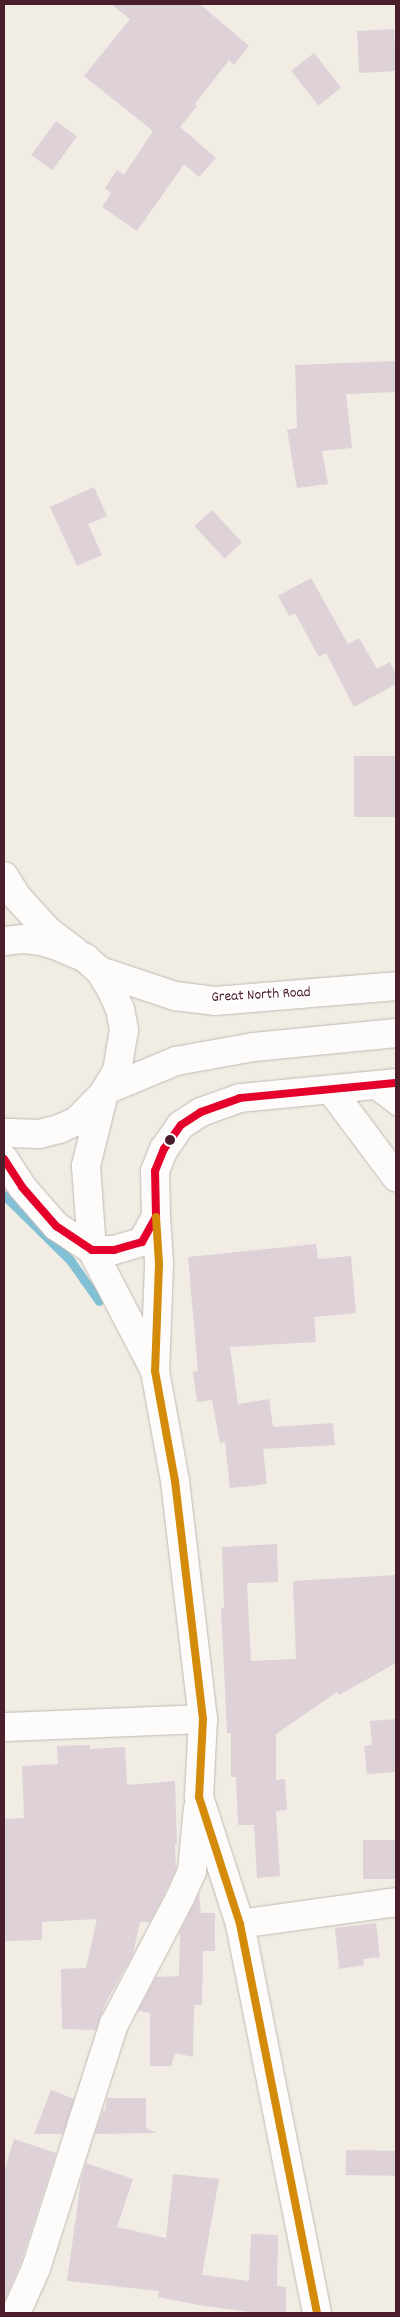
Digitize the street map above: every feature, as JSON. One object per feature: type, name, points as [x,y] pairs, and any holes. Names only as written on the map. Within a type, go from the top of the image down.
[{"type":"street","points":[[4,876],[17,897],[48,931],[93,965],[120,1009],[124,1030],[117,1071],[105,1091],[77,1121],[39,1134],[4,1133]]},
{"type":"street","points":[[4,941],[24,939],[55,945],[93,965]]},
{"type":"street","name":"Great North Road","points":[[93,965],[175,996],[215,1001],[396,986]]},
{"type":"street","points":[[105,1091],[184,1060],[254,1047],[396,1033]]},
{"type":"street","points":[[16,2313],[36,2268],[114,2024],[192,1871],[199,1797],[203,1719],[175,1481],[155,1371],[159,1264],[155,1171],[164,1149],[181,1125],[201,1112],[240,1098],[396,1083]]},
{"type":"street","points":[[331,1090],[396,1177]]},
{"type":"street","points":[[105,1091],[86,1166],[92,1250],[155,1371]]},
{"type":"street","points":[[4,1159],[22,1186],[56,1226],[92,1250],[114,1250],[142,1242],[156,1217]]},
{"type":"street","points":[[4,1727],[203,1719]]},
{"type":"street","points":[[199,1797],[240,1924],[317,2313]]},
{"type":"street","points":[[240,1924],[396,1902]]},
{"type":"lane","points":[[368,1086],[396,1107]]},
{"type":"building","points":[[111,4],[200,4],[249,46],[234,65],[229,60],[180,127],[216,158],[199,177],[184,164],[137,231],[102,207],[111,193],[105,188],[117,170],[124,175],[153,131],[84,76],[130,19]]},
{"type":"building","points":[[394,29],[396,71],[359,73],[357,31]]},
{"type":"building","points":[[314,53],[341,88],[318,106],[291,71]]},
{"type":"building","points":[[56,121],[77,136],[52,170],[31,155]]},
{"type":"building","points":[[396,361],[396,392],[346,394],[352,448],[322,451],[328,484],[297,488],[287,430],[297,428],[295,365]]},
{"type":"building","points":[[94,487],[107,516],[88,524],[102,555],[77,566],[50,507]]},
{"type":"building","points":[[212,510],[242,542],[224,559],[194,526]]},
{"type":"building","points":[[311,578],[348,644],[359,638],[377,669],[390,662],[396,675],[396,684],[354,707],[326,653],[319,657],[295,613],[289,616],[278,596]]},
{"type":"building","points":[[354,756],[396,756],[396,817],[354,817]]},
{"type":"building","points":[[316,1244],[318,1259],[351,1256],[356,1313],[314,1317],[316,1342],[230,1347],[238,1404],[269,1399],[273,1427],[333,1423],[335,1445],[263,1449],[267,1484],[230,1488],[225,1442],[220,1443],[212,1400],[197,1402],[193,1372],[198,1371],[188,1257]]},
{"type":"building","points":[[277,1544],[278,1582],[247,1583],[251,1661],[296,1659],[293,1581],[396,1575],[396,1663],[339,1695],[337,1692],[276,1734],[276,1780],[285,1779],[287,1810],[276,1811],[280,1876],[257,1878],[254,1825],[238,1825],[236,1777],[231,1777],[231,1733],[227,1733],[221,1608],[224,1608],[222,1547]]},
{"type":"building","points":[[396,1719],[396,1772],[367,1774],[364,1746],[372,1745],[370,1721]]},
{"type":"building","points":[[90,1745],[90,1749],[125,1747],[127,1785],[175,1781],[176,1870],[150,1922],[140,1922],[133,1954],[105,2004],[96,2030],[62,2029],[61,1969],[86,1968],[97,1919],[42,1922],[42,1940],[4,1941],[4,1819],[24,1818],[22,1766],[58,1764],[57,1746]]},
{"type":"building","points":[[363,1840],[396,1840],[396,1879],[363,1879]]},
{"type":"building","points":[[199,1893],[201,1913],[215,1913],[215,1951],[203,1951],[202,2005],[194,2005],[193,2057],[175,2053],[171,2066],[150,2066],[150,2013],[138,2011],[156,1977],[179,1976],[180,1932]]},
{"type":"building","points":[[376,1923],[380,1957],[363,1959],[364,1965],[339,1969],[335,1928]]},
{"type":"building","points":[[51,2090],[74,2099],[63,2134],[34,2134]]},
{"type":"building","points":[[107,2098],[146,2098],[146,2128],[157,2133],[95,2134],[103,2111],[105,2111]]},
{"type":"building","points":[[14,2139],[56,2153],[21,2262],[4,2302],[4,2172]]},
{"type":"building","points":[[346,2150],[396,2151],[396,2176],[346,2175]]},
{"type":"building","points":[[86,2163],[133,2179],[117,2227],[166,2238],[173,2174],[219,2179],[202,2275],[249,2281],[251,2234],[278,2235],[277,2286],[286,2287],[286,2313],[256,2313],[199,2305],[158,2297],[159,2291],[67,2281],[81,2180]]},
{"type":"waterway","points":[[4,1195],[70,1260],[99,1301]]},
{"type":"transit line","points":[[4,1159],[22,1187],[56,1226],[92,1250],[114,1250],[142,1242],[156,1217],[155,1171],[164,1149],[181,1125],[201,1112],[240,1098],[396,1083]]},
{"type":"transit line","points":[[156,1217],[159,1264],[155,1371],[175,1481],[203,1719],[199,1797],[240,1924],[317,2313]]}]
